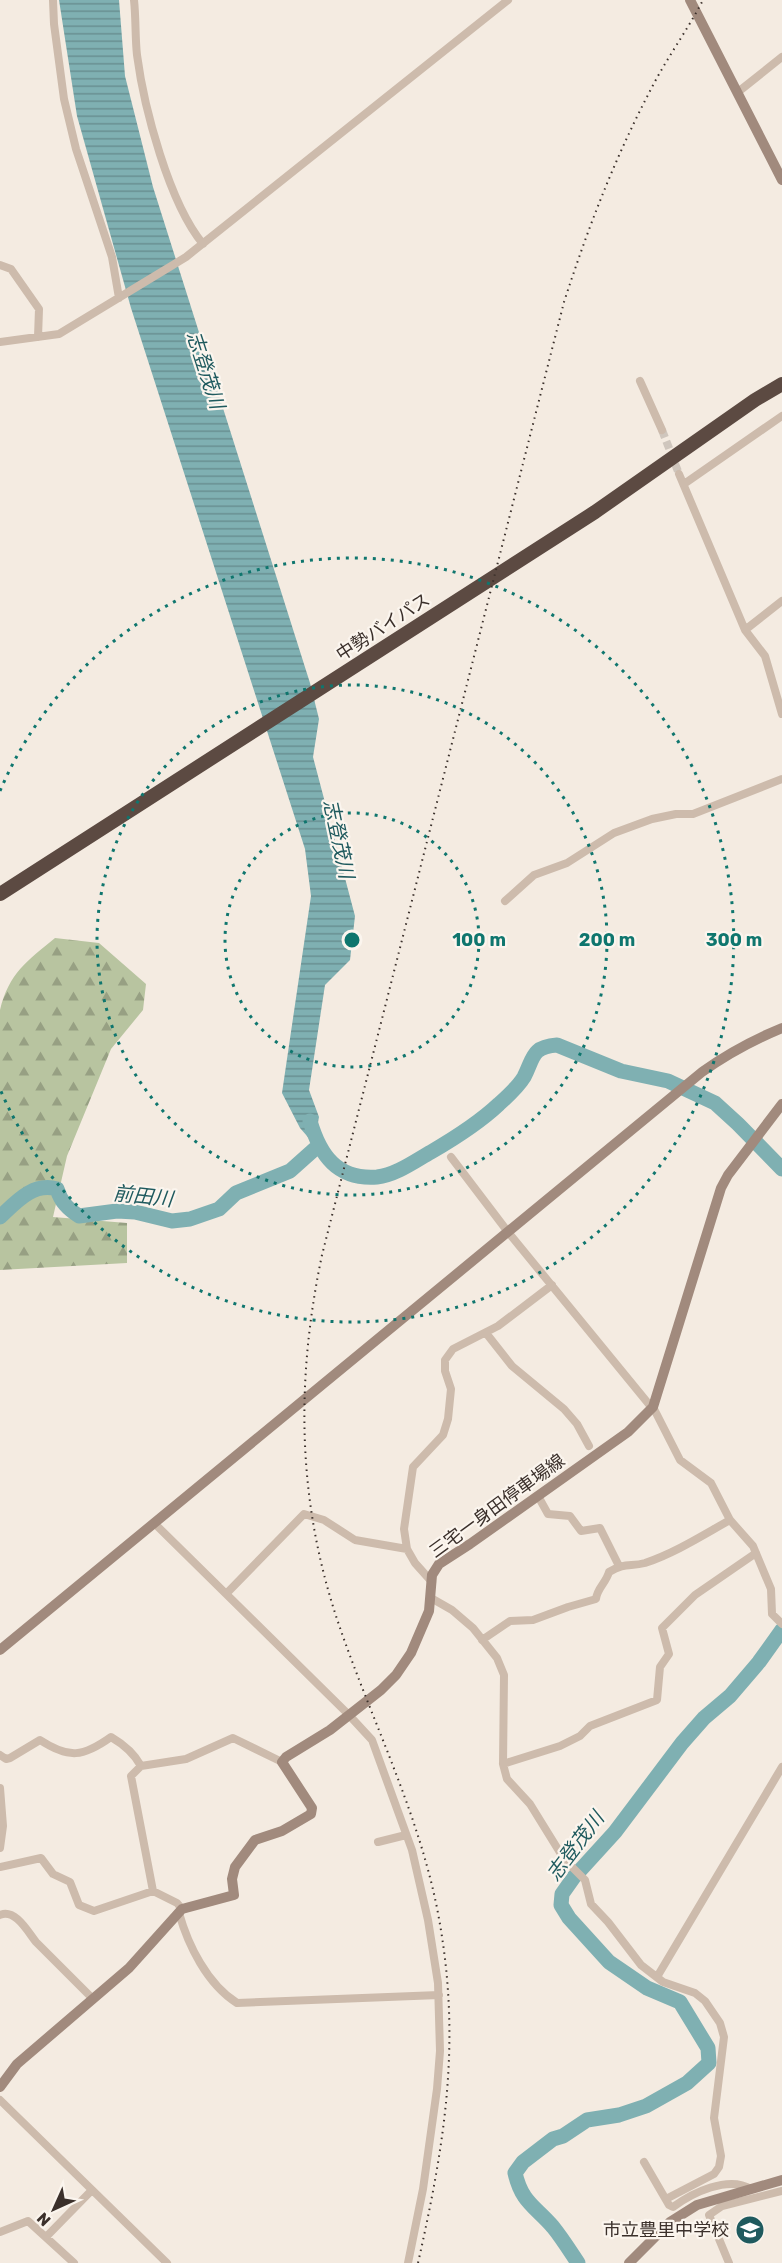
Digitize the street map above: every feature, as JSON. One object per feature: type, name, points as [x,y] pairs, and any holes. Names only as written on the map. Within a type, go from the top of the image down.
[{"type":"highway","name":"中勢バイパス","points":[[0,894],[595,512],[755,400],[782,384]]},
{"type":"main road","points":[[690,0],[782,180]]},
{"type":"main road","points":[[0,1650],[702,1072],[748,1042],[782,1028]]},
{"type":"main road","name":"三宅一身田停車場線","points":[[282,1762],[330,1730],[381,1690],[402,1667],[418,1638],[429,1611],[435,1568],[628,1432],[652,1408],[715,1203],[728,1175],[782,1104]]},
{"type":"main road","points":[[0,2087],[17,2064],[129,1968],[180,1911],[234,1895],[232,1879],[235,1867],[255,1840],[282,1832],[311,1814],[312,1808],[282,1762]]},
{"type":"main road","points":[[629,2263],[670,2222],[688,2209],[706,2201],[782,2180]]},
{"type":"street","points":[[53,0],[64,99],[79,157],[112,257],[121,297]]},
{"type":"street","points":[[134,0],[138,57],[152,128],[187,219],[203,244]]},
{"type":"street","points":[[0,342],[59,334],[186,257],[508,0]]},
{"type":"street","points":[[738,92],[782,57]]},
{"type":"street","points":[[0,265],[11,269],[39,309],[38,337]]},
{"type":"street","points":[[640,381],[662,430]]},
{"type":"street","points":[[684,483],[782,416]]},
{"type":"street","points":[[679,474],[745,630],[765,656],[782,714]]},
{"type":"street","points":[[745,630],[782,601]]},
{"type":"street","points":[[506,901],[534,875],[567,863],[614,833],[652,819],[676,814],[693,814],[782,779]]},
{"type":"street","points":[[451,1157],[508,1232],[652,1408],[680,1460],[711,1484],[730,1520],[753,1546],[771,1589],[772,1614],[780,1622]]},
{"type":"street","points":[[432,1582],[415,1563],[407,1549],[404,1529],[413,1467],[443,1434],[448,1419],[452,1389],[444,1371],[445,1360],[458,1346],[486,1333],[552,1285]]},
{"type":"street","points":[[486,1333],[512,1366],[564,1409],[577,1424],[589,1446]]},
{"type":"street","points":[[538,1496],[548,1514],[570,1516],[580,1531],[600,1528],[619,1566]]},
{"type":"street","points":[[226,1594],[304,1514],[324,1520],[356,1540],[407,1549]]},
{"type":"street","points":[[482,1640],[510,1621],[533,1620],[596,1599],[597,1591],[609,1572],[619,1566],[646,1562],[730,1520]]},
{"type":"street","points":[[154,1523],[372,1740],[412,1850],[428,1920],[439,1995],[440,2051],[423,2189],[408,2263]]},
{"type":"street","points":[[503,1764],[560,1746],[580,1737],[590,1726],[657,1700],[660,1667],[669,1654],[662,1628],[695,1595],[756,1553]]},
{"type":"street","points":[[431,1598],[452,1610],[473,1628],[497,1658],[504,1675],[503,1764],[510,1783],[530,1804],[558,1851],[585,1880],[592,1907],[608,1922],[634,1957],[657,1977],[668,1984],[690,1990],[701,1997],[715,2015],[724,2037],[714,2118],[720,2144],[719,2167],[714,2174],[666,2199]]},
{"type":"street","points":[[0,1755],[2,1758],[10,1758],[40,1740],[63,1753],[93,1750],[111,1737],[122,1744],[141,1766]]},
{"type":"street","points":[[153,1891],[131,1776],[141,1766],[186,1759],[233,1738],[282,1762]]},
{"type":"street","points":[[657,1977],[782,1767]]},
{"type":"street","points":[[0,1788],[3,1814],[0,1848]]},
{"type":"street","points":[[378,1842],[406,1835]]},
{"type":"street","points":[[0,1867],[41,1858],[53,1874],[70,1882],[79,1905],[94,1911],[153,1891],[177,1903],[190,1944],[202,1966],[237,2003],[439,1995]]},
{"type":"street","points":[[0,1915],[5,1912],[11,1914],[93,1999]]},
{"type":"street","points":[[0,2100],[167,2263]]},
{"type":"street","points":[[644,2162],[673,2207],[689,2197],[714,2187],[738,2184],[751,2188]]},
{"type":"street","points":[[46,2237],[92,2190]]},
{"type":"street","points":[[729,2263],[708,2215],[722,2206],[782,2191]]},
{"type":"street","points":[[0,2232],[28,2221],[74,2263]]},
{"type":"green space","points":[[55,938],[99,943],[146,984],[143,1010],[111,1049],[67,1156],[53,1217],[127,1223],[127,1263],[0,1270],[0,1010],[8,986],[20,969]]},
{"type":"water","points":[[59,0],[119,0],[125,76],[153,187],[310,683],[319,719],[313,757],[355,916],[350,960],[325,985],[309,1090],[319,1117],[314,1144],[300,1128],[282,1093],[311,896],[305,849],[131,308],[77,116]]},
{"type":"waterway","name":"志登茂川","points":[[310,1121],[319,1145],[332,1163],[341,1170],[363,1177],[384,1176],[398,1171],[475,1124],[516,1088],[538,1051],[557,1045],[621,1071],[668,1081],[715,1103],[782,1169]]},
{"type":"waterway","name":"前田川","points":[[0,1217],[26,1195],[40,1188],[48,1188],[57,1189],[65,1205],[79,1216],[117,1211],[135,1212],[172,1221],[190,1219],[219,1209],[236,1193],[290,1171],[318,1146]]},
{"type":"waterway","name":"志登茂川","points":[[578,2263],[553,2227],[525,2198],[515,2173],[523,2162],[553,2139],[563,2136],[587,2120],[619,2115],[646,2106],[687,2083],[709,2063],[708,2048],[680,2002],[647,1988],[609,1962],[569,1918],[561,1905],[562,1894],[574,1877],[615,1832],[682,1743],[704,1718],[730,1696],[782,1630]]},
{"type":"tunnel","points":[[662,430],[679,474]]},
{"type":"railway","points":[[418,2263],[436,2173],[447,2087],[449,2000],[445,1955],[437,1908],[417,1834],[337,1619],[324,1574],[314,1529],[308,1483],[305,1438],[308,1347],[322,1255],[564,302],[613,169],[656,79],[703,0]]},
{"type":"place","name":"市立豊里中学校","points":[[750,2230]]}]
